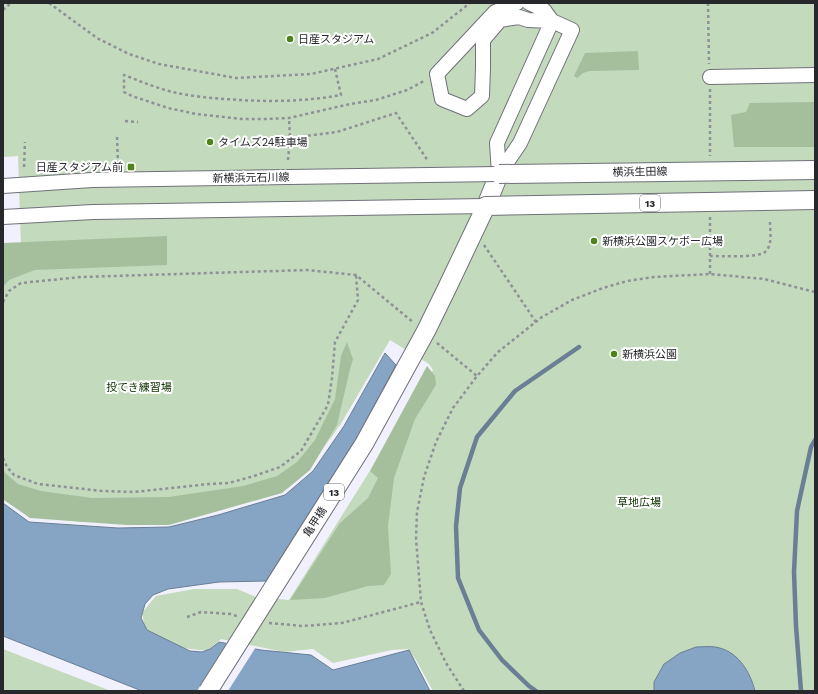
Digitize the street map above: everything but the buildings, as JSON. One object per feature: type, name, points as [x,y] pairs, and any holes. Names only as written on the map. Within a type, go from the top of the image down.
[{"type":"main road","name":"横浜生田線","points":[[500,174],[815,170]]},
{"type":"main road","name":"13","points":[[500,174],[486,206],[815,200]]},
{"type":"main road","name":"亀甲橋","points":[[208,691],[364,444],[426,331],[486,206]]},
{"type":"street","points":[[500,174],[520,143],[572,30],[552,21],[528,20],[519,17],[500,20],[483,40],[484,68],[482,96],[467,109],[442,99],[437,74],[495,12],[517,3]]},
{"type":"street","points":[[531,4],[544,10],[552,21]]},
{"type":"street","points":[[500,174],[496,143],[552,21]]},
{"type":"street","points":[[710,76],[815,75]]},
{"type":"street","name":"新横浜元石川線","points":[[3,186],[92,180],[500,174]]},
{"type":"street","points":[[3,217],[101,211],[486,206]]},
{"type":"path","points":[[3,10],[11,3]]},
{"type":"path","points":[[49,3],[97,38],[129,54],[159,64],[236,78],[311,74],[378,59],[432,33],[470,3]]},
{"type":"path","points":[[708,3],[710,162]]},
{"type":"path","points":[[335,69],[341,95],[326,98],[274,101],[208,98],[178,93],[149,85],[124,75],[124,92],[168,108],[196,114],[242,120],[289,118],[350,104],[376,100],[407,90],[437,74]]},
{"type":"path","points":[[290,138],[337,132],[396,113]]},
{"type":"path","points":[[288,160],[290,138],[289,118]]},
{"type":"path","points":[[126,121],[138,122]]},
{"type":"path","points":[[117,137],[118,163]]},
{"type":"path","points":[[24,167],[25,142]]},
{"type":"path","points":[[710,217],[710,274]]},
{"type":"path","points":[[710,256],[755,256],[765,252],[771,239],[770,222]]},
{"type":"path","points":[[3,302],[9,291],[21,283],[73,278],[307,270],[356,275],[358,300],[335,342],[328,404],[301,451],[280,467],[229,483],[134,492],[110,492],[38,484],[14,475],[6,467],[3,458]]},
{"type":"path","points":[[464,691],[446,663],[430,630],[421,602],[416,538],[417,512],[424,477],[436,442],[453,408],[492,358],[542,317],[572,300],[603,288],[627,281],[654,277],[710,274],[764,279],[815,292]]},
{"type":"path","points":[[265,622],[272,624],[303,626],[342,623],[421,602]]},
{"type":"path","points":[[187,617],[201,612],[230,614],[244,617]]},
{"type":"green space","name":"新横浜公園","points":[[3,3],[815,3],[815,691],[433,691],[416,660],[408,649],[392,650],[333,663],[313,649],[284,652],[221,639],[207,651],[183,648],[146,633],[142,613],[156,596],[194,589],[237,589],[256,597],[289,600],[433,370],[429,364],[390,340],[333,435],[300,478],[272,495],[162,523],[83,522],[30,517],[3,500],[3,268],[21,248],[18,156],[3,157]]},
{"type":"green space","points":[[638,51],[639,70],[590,71],[583,73],[577,78],[574,76],[585,53]]},
{"type":"green space","points":[[815,102],[815,147],[734,147],[731,115],[746,112],[750,103]]},
{"type":"green space","points":[[167,236],[167,265],[35,270],[9,280],[3,287],[3,243]]},
{"type":"green space","points":[[347,342],[353,359],[337,425],[310,470],[282,493],[169,525],[126,525],[30,518],[3,499],[3,468],[5,473],[18,484],[41,491],[92,498],[169,497],[243,486],[277,476],[297,462],[315,440],[335,399],[341,356]]},
{"type":"green space","points":[[427,366],[435,376],[436,385],[415,419],[394,478],[388,526],[391,574],[384,585],[368,586],[325,598],[290,600],[340,523],[368,498],[378,478],[370,471]]},
{"type":"green space","points":[[3,649],[111,691],[3,691]]},
{"type":"water","points":[[385,353],[396,365],[359,434],[266,581],[219,582],[168,589],[153,595],[145,604],[141,618],[147,630],[190,651],[202,652],[210,649],[219,642],[261,650],[311,655],[333,670],[409,650],[430,691],[142,691],[3,636],[3,503],[29,522],[118,528],[169,527],[218,515],[285,495],[313,471],[344,426]]},
{"type":"water","points":[[696,647],[715,647],[730,652],[746,669],[755,691],[654,691],[654,682],[664,664],[680,653]]},
{"type":"pier","points":[[228,641],[256,647],[228,691],[197,691]]},
{"type":"waterway","points":[[536,691],[502,660],[479,630],[458,578],[456,526],[460,488],[477,437],[515,391],[579,347]]},
{"type":"waterway","points":[[801,691],[794,572],[797,511],[811,447],[815,440]]},
{"type":"place","name":"日産スタジアム","points":[[290,39]]},
{"type":"place","name":"タイムズ24駐車場","points":[[210,142]]},
{"type":"place","name":"日産スタジアム前","points":[[131,167]]},
{"type":"place","name":"新横浜公園スケボー広場","points":[[594,241]]},
{"type":"place","name":"新横浜公園","points":[[614,354]]},
{"type":"park label","name":"投てき練習場","points":[[139,387]]},
{"type":"park label","name":"草地広場","points":[[639,502]]}]
